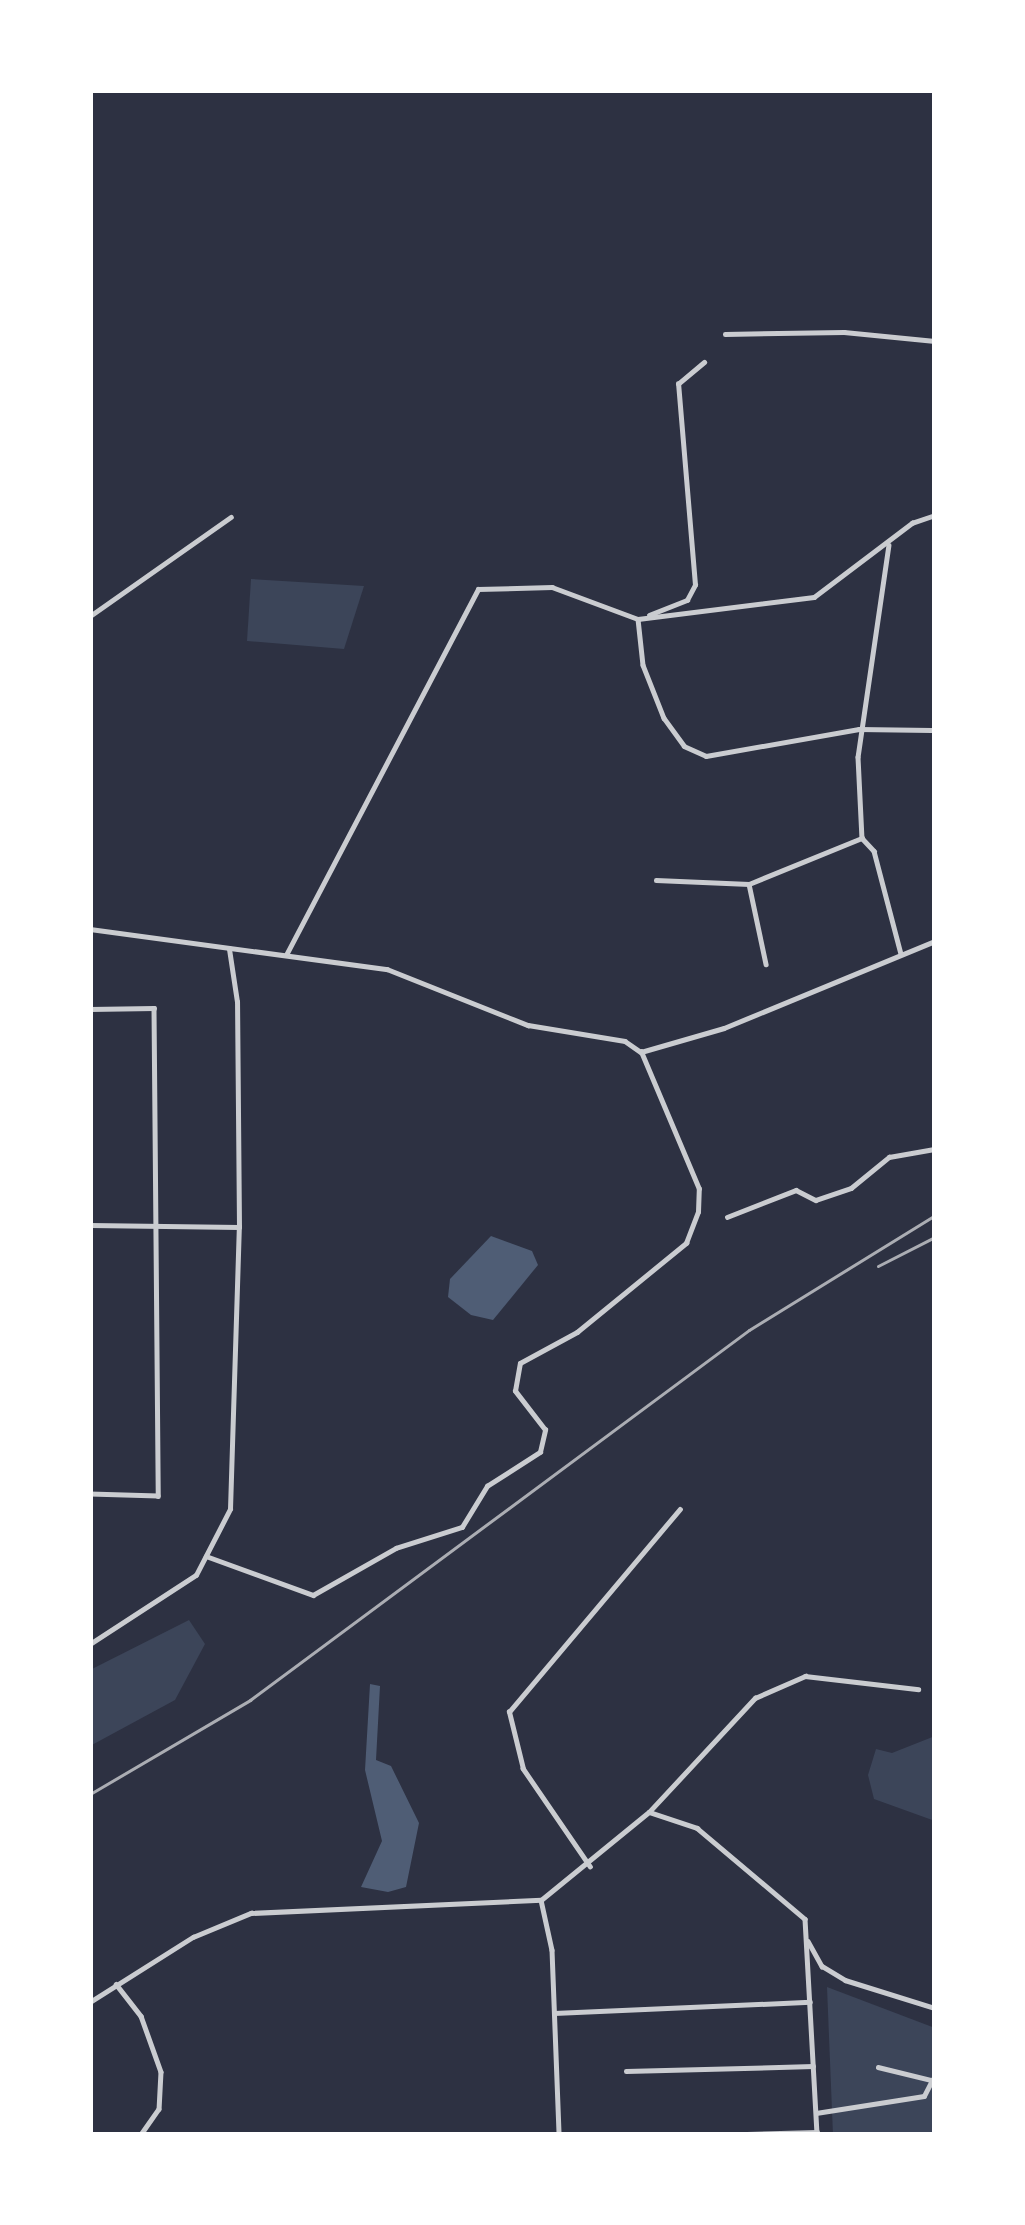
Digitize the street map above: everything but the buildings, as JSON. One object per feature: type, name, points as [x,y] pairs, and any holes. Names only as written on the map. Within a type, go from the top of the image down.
[{"type":"street","points":[[725,334],[844,332],[935,341]]},
{"type":"street","points":[[638,619],[687,601],[695,585],[678,383],[704,362]]},
{"type":"street","points":[[286,955],[478,589],[552,586],[638,619],[828,593],[890,542],[935,515]]},
{"type":"street","points":[[90,616],[231,517]]},
{"type":"street","points":[[890,542],[859,729],[862,838],[874,851],[901,954]]},
{"type":"street","points":[[638,619],[643,665],[684,746],[706,756],[859,729],[931,730]]},
{"type":"street","points":[[656,880],[749,884],[862,838]]},
{"type":"street","points":[[749,884],[766,964]]},
{"type":"street","points":[[90,929],[387,969],[528,1025],[625,1041],[640,1052],[699,1190],[686,1243],[577,1332],[520,1363],[515,1391],[545,1430],[540,1452],[487,1486],[462,1527],[396,1548],[313,1595],[206,1556]]},
{"type":"street","points":[[640,1052],[724,1028],[935,941]]},
{"type":"street","points":[[90,1644],[196,1575],[230,1509],[239,1227],[237,1002],[229,949]]},
{"type":"street","points":[[90,1009],[154,1008],[158,1496],[90,1494]]},
{"type":"street","points":[[727,1217],[796,1190],[817,1200],[851,1188],[889,1157],[935,1149]]},
{"type":"street","points":[[90,1225],[239,1227]]},
{"type":"street","points":[[590,1867],[523,1769],[509,1712],[680,1509]]},
{"type":"street","points":[[90,2002],[251,1913],[541,1900],[590,1867],[649,1812],[755,1698],[805,1676],[918,1689]]},
{"type":"street","points":[[649,1812],[697,1828],[805,1919],[817,2134],[713,2135]]},
{"type":"street","points":[[541,1900],[554,2013],[559,2135]]},
{"type":"street","points":[[806,1938],[822,1966],[845,1980],[935,2008]]},
{"type":"street","points":[[116,1984],[141,2016],[161,2072],[159,2109],[141,2135]]},
{"type":"street","points":[[554,2013],[810,2002]]},
{"type":"street","points":[[626,2071],[813,2066]]},
{"type":"street","points":[[816,2113],[924,2096],[933,2080],[878,2067]]},
{"type":"shaded area","points":[[251,579],[364,586],[344,649],[247,641]]},
{"type":"shaded area","points":[[491,1236],[532,1251],[538,1265],[493,1320],[471,1315],[448,1297],[450,1279]]},
{"type":"shaded area","points":[[189,1620],[205,1644],[175,1700],[90,1746],[90,1670]]},
{"type":"shaded area","points":[[370,1684],[380,1686],[376,1760],[391,1766],[419,1823],[406,1887],[388,1892],[361,1887],[382,1841],[365,1770]]},
{"type":"shaded area","points":[[935,1736],[935,1821],[874,1799],[868,1775],[876,1749],[892,1753]]},
{"type":"shaded area","points":[[827,1987],[935,2028],[935,2135],[833,2135]]},
{"type":"railway","points":[[90,1794],[250,1700],[749,1330],[935,1215]]},
{"type":"railway","points":[[878,1266],[935,1237]]}]
